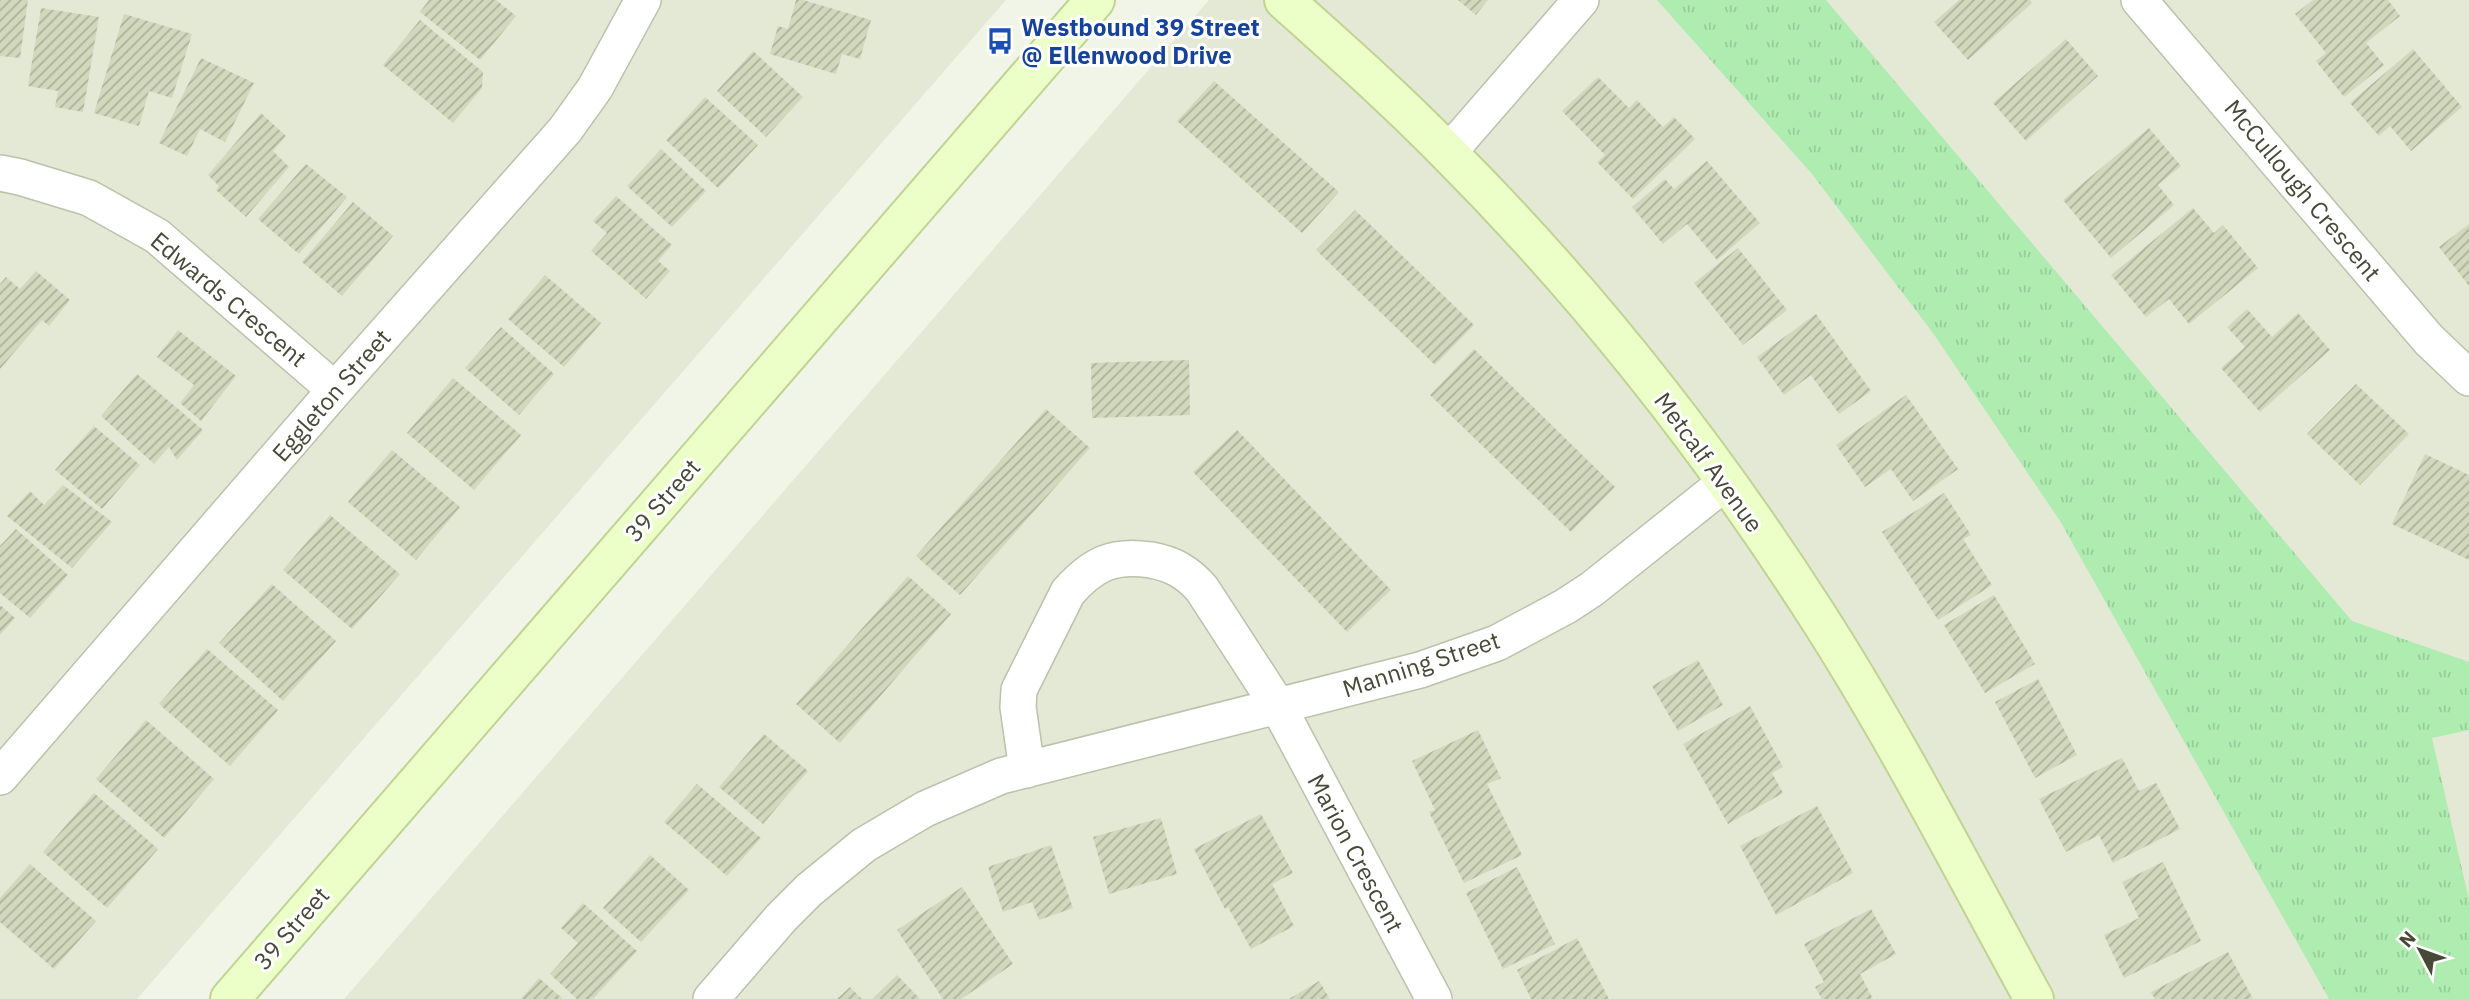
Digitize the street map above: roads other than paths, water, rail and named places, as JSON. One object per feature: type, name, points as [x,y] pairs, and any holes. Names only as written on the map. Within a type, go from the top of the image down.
[{"type":"street","name":"Eggleton Street","points":[[0,777],[335,390],[565,130],[595,88],[643,0]]},
{"type":"street","name":"39 Street","points":[[230,999],[1095,0]]},
{"type":"street","name":"Metcalf Avenue","points":[[1284,0],[1379,86],[1448,153],[1518,227],[1625,348],[1726,482],[1812,607],[1875,710],[2034,999]]},
{"type":"street","points":[[1448,153],[1581,0]]},
{"type":"street","name":"McCullough Crescent","points":[[2139,0],[2429,340],[2469,378]]},
{"type":"street","name":"Edwards Crescent","points":[[0,173],[89,198],[157,236],[335,390]]},
{"type":"street","name":"Manning Street","points":[[711,999],[781,918],[837,866],[864,845],[925,809],[974,786],[1027,770],[1420,670],[1497,643],[1592,589],[1726,482]]},
{"type":"street","points":[[1027,770],[1018,707],[1023,677],[1069,592],[1080,578],[1099,565],[1118,558],[1135,557],[1158,562],[1178,568],[1191,577],[1202,589],[1278,706]]},
{"type":"street","name":"Marion Crescent","points":[[1278,706],[1434,999]]},
{"type":"place","name":"Westbound 39 Street @ Ellenwood Drive","points":[[1000,41]]}]
